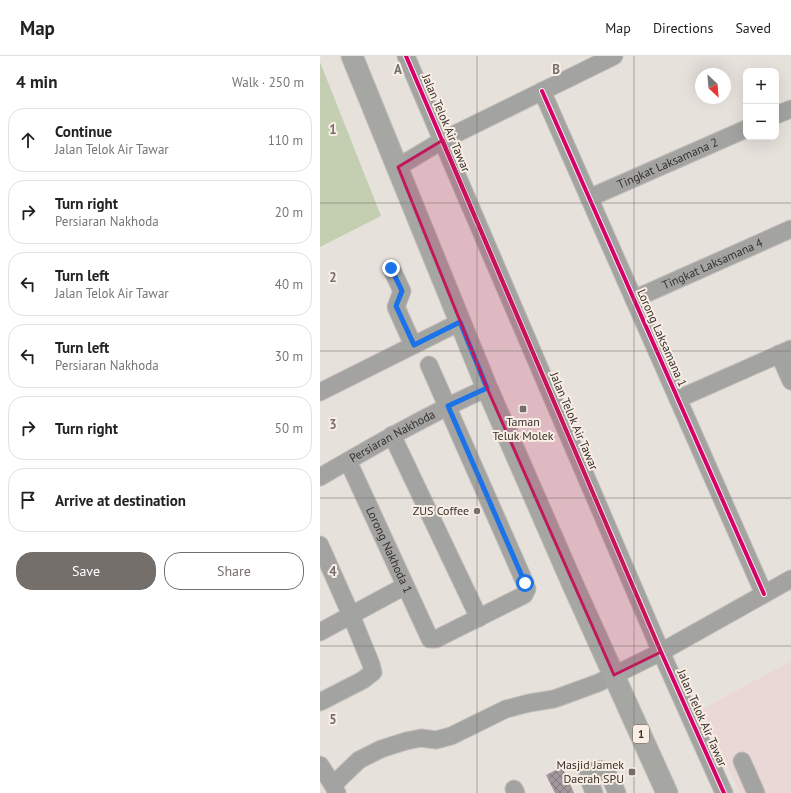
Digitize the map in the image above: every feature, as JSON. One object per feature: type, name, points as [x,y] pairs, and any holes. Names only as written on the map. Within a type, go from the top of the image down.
[{"type":"main road","name":"1","points":[[352,56],[487,388],[663,789]]},
{"type":"street","name":"Jalan Telok Air Tawar","points":[[406,56],[661,652],[724,793]]},
{"type":"street","points":[[398,167],[443,140],[614,56]]},
{"type":"street","name":"Lorong Laksamana 1","points":[[542,91],[764,594]]},
{"type":"street","points":[[779,114],[791,109]]},
{"type":"street","name":"Tingkat Laksamana 2","points":[[589,198],[743,130]]},
{"type":"street","name":"Tingkat Laksamana 4","points":[[634,299],[791,229]]},
{"type":"street","points":[[391,268],[402,291],[396,306],[414,345]]},
{"type":"street","points":[[320,392],[460,322]]},
{"type":"street","points":[[678,399],[785,351],[791,381]]},
{"type":"street","points":[[392,435],[479,618],[524,595],[527,589],[429,365]]},
{"type":"street","name":"Persiaran Nakhoda","points":[[320,478],[392,435],[487,388]]},
{"type":"street","name":"Lorong Nakhoda 1","points":[[348,461],[430,639],[436,639],[479,618]]},
{"type":"street","points":[[320,702],[363,680],[373,672],[351,615],[322,552]]},
{"type":"street","points":[[320,766],[335,789],[359,760],[381,749],[421,738],[436,740],[451,736],[506,709],[554,699],[580,690],[661,652],[791,579]]},
{"type":"street","points":[[320,632],[406,586]]},
{"type":"street","points":[[742,761],[756,793]]},
{"type":"street","points":[[594,793],[588,776],[592,772],[600,769],[604,770],[608,774],[617,793]]},
{"type":"highlighted area","points":[[443,140],[661,652],[614,675],[487,388],[398,167]]},
{"type":"shaded area","points":[[791,661],[791,793],[740,793],[701,710]]},
{"type":"green space","points":[[320,62],[381,216],[320,247]]},
{"type":"building","points":[[562,767],[574,793],[555,793],[546,775]]},
{"type":"cycle path","points":[[406,56],[661,652],[724,793]]},
{"type":"cycle path","points":[[542,91],[764,594]]},
{"type":"place","name":"Taman Teluk Molek","points":[[523,409]]},
{"type":"place","name":"ZUS Coffee","points":[[477,511]]},
{"type":"place","name":"Masjid Jamek Daerah SPU","points":[[632,772]]},
{"type":"route","points":[[391,268],[402,291],[396,306],[414,345],[460,322],[487,388],[448,406],[525,583]]}]
